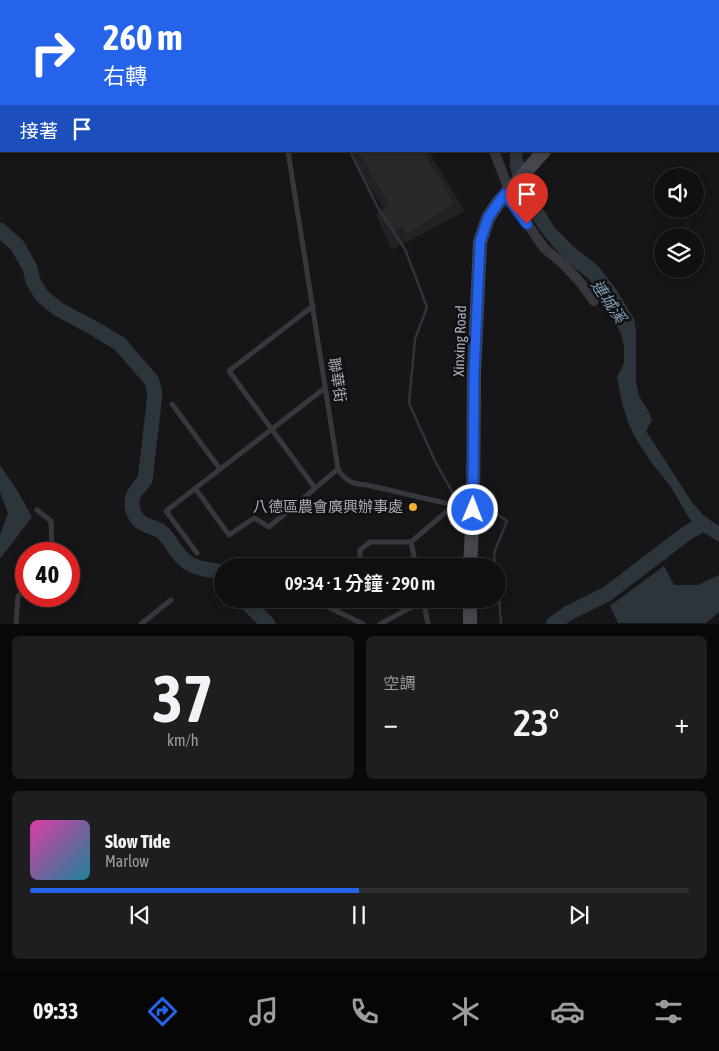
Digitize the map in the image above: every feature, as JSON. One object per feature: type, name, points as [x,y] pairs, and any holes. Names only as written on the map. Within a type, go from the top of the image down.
[{"type":"street","points":[[494,152],[508,190],[544,248],[580,282],[594,301]]},
{"type":"street","name":"Xinxing Road","points":[[470,558],[473,504],[474,374],[480,242],[488,218],[498,203],[543,152]]},
{"type":"street","points":[[470,608],[470,624]]},
{"type":"lane","name":"聯華街","points":[[288,152],[338,469]]},
{"type":"lane","points":[[313,306],[229,371],[315,488]]},
{"type":"lane","points":[[197,554],[166,511],[325,388]]},
{"type":"lane","points":[[172,404],[220,469]]},
{"type":"lane","points":[[195,488],[229,535],[254,518],[269,527],[338,469],[342,476],[353,484],[367,485],[454,506],[473,504]]},
{"type":"lane","points":[[360,558],[360,550],[370,542],[411,542],[454,506]]},
{"type":"lane","points":[[37,510],[51,521],[52,542]]},
{"type":"lane","points":[[411,542],[414,558]]},
{"type":"lane","points":[[141,624],[171,600]]},
{"type":"lane","points":[[16,624],[17,607]]},
{"type":"lane","points":[[331,608],[364,624]]},
{"type":"lane","points":[[380,624],[409,608]]},
{"type":"lane","points":[[425,608],[428,624]]},
{"type":"shaded area","points":[[349,152],[429,152],[465,211],[392,250],[376,215],[382,206]]},
{"type":"water","name":"連城溪","points":[[510,152],[523,152],[522,157],[543,209],[555,228],[573,246],[598,266],[616,289],[634,319],[636,330],[636,381],[639,396],[652,420],[646,431],[691,501],[704,516],[719,526],[719,542],[695,527],[671,487],[651,462],[635,437],[622,403],[617,377],[624,363],[624,346],[621,334],[599,293],[588,278],[557,251],[529,214],[517,193],[510,167]]},
{"type":"water","points":[[0,465],[32,517],[0,559],[0,535],[8,513],[0,492]]},
{"type":"water","points":[[664,566],[674,585],[698,585],[719,575],[719,612],[706,623],[618,623],[610,606]]},
{"type":"building","points":[[360,152],[422,152],[453,203],[407,233],[402,225],[394,230],[382,212],[390,207],[387,202],[389,201]]},
{"type":"waterway","points":[[350,152],[380,212],[405,249],[427,307],[415,339],[409,403],[435,461],[455,497],[468,500]]},
{"type":"waterway","points":[[0,230],[17,245],[30,268],[33,281],[42,296],[58,309],[120,344],[152,381],[155,394],[145,480],[133,497],[132,505],[134,512],[140,522],[164,534],[187,562],[214,571]]},
{"type":"waterway","points":[[478,502],[507,521],[494,553],[494,558]]},
{"type":"waterway","points":[[553,624],[567,614],[607,594],[687,533],[703,524]]},
{"type":"waterway","points":[[252,608],[268,624]]},
{"type":"waterway","points":[[500,608],[501,624]]},
{"type":"place","name":"八德區農會廣興辦事處","points":[[413,507]]},
{"type":"route","points":[[473,510],[474,374],[480,242],[488,218],[505,194],[527,224]]}]
